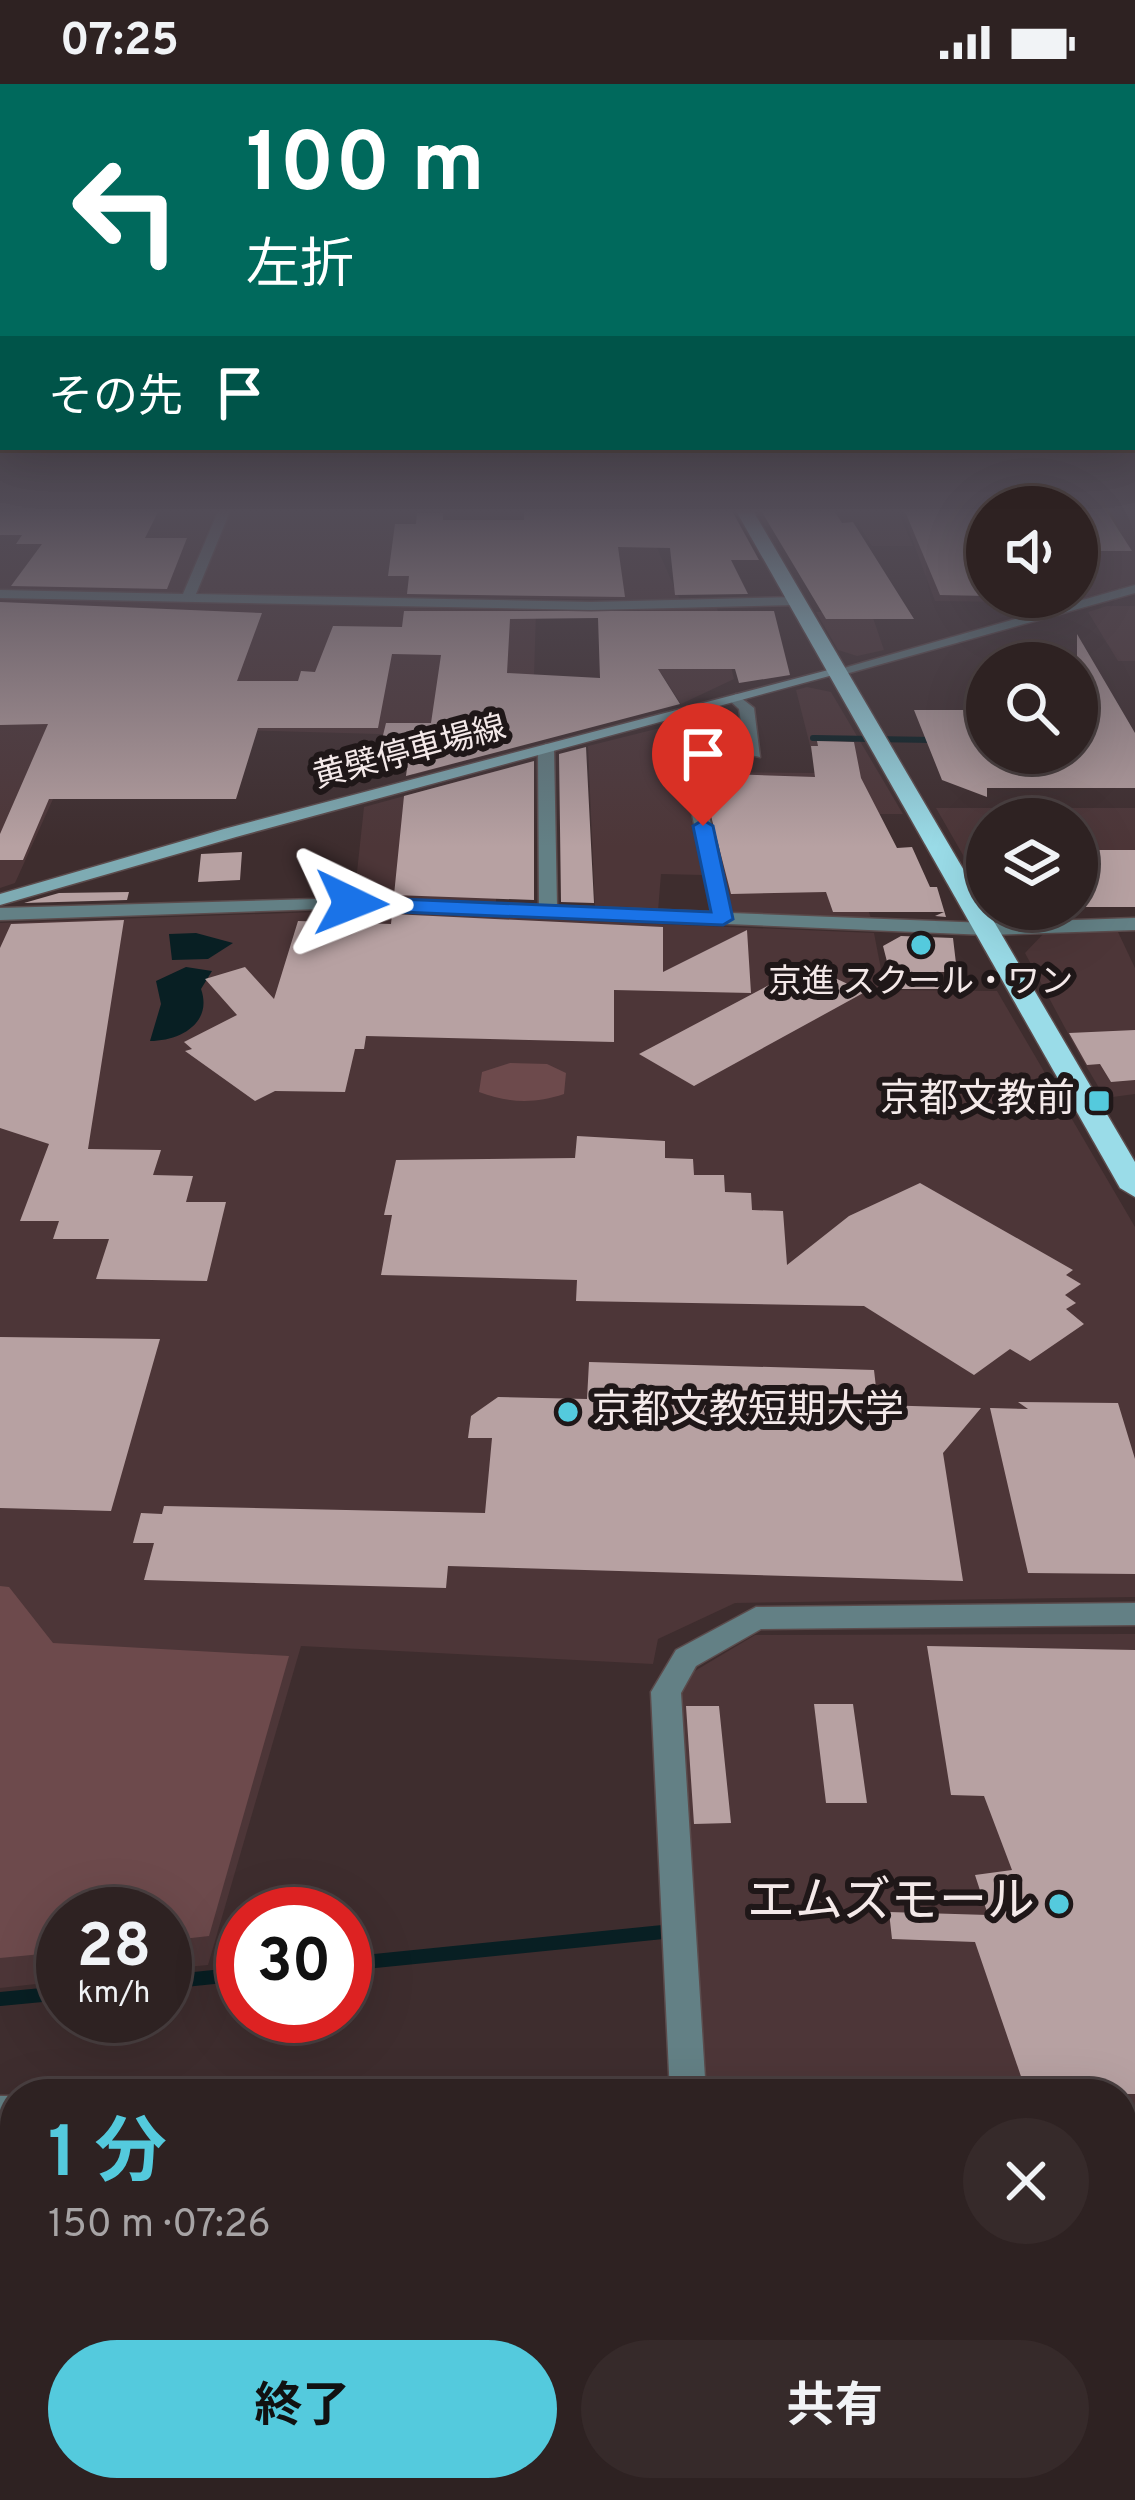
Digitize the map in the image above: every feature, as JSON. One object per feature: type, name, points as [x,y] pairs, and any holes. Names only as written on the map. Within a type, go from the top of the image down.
[{"type":"highway","points":[[808,622],[966,894]]},
{"type":"highway","points":[[988,930],[1135,1188]]},
{"type":"main road","name":"黄檗停車場線","points":[[0,900],[837,672]]},
{"type":"street","points":[[837,672],[1017,622]]},
{"type":"street","points":[[736,699],[746,709],[754,754]]},
{"type":"street","points":[[546,749],[548,911]]},
{"type":"street","points":[[693,780],[723,919]]},
{"type":"street","points":[[0,914],[351,903],[966,928]]},
{"type":"street","points":[[1098,926],[1135,925]]},
{"type":"street","points":[[687,2079],[666,1692],[686,1658],[756,1618],[1135,1614]]},
{"type":"shaded area","points":[[0,622],[536,622],[532,742],[413,775],[414,735],[86,726],[15,883],[0,888]]},
{"type":"shaded area","points":[[641,622],[720,622],[734,679],[681,704],[661,673],[644,673]]},
{"type":"shaded area","points":[[822,622],[874,622],[884,650],[857,656],[838,650]]},
{"type":"shaded area","points":[[1094,622],[1135,622],[1135,661],[1118,661]]},
{"type":"shaded area","points":[[807,687],[831,692],[903,814],[833,814],[871,918],[730,912],[699,779],[684,781],[702,875],[661,874],[658,911],[595,909],[588,746],[692,720],[699,772],[817,773],[796,690]]},
{"type":"shaded area","points":[[496,771],[496,903],[354,900],[364,807]]},
{"type":"shaded area","points":[[936,808],[966,808],[966,860]]},
{"type":"shaded area","points":[[1098,808],[1135,808],[1135,884],[1098,883]]},
{"type":"shaded area","name":"京都文教短期大学","points":[[344,911],[874,933],[885,990],[997,991],[1135,1227],[1135,1597],[735,1603],[658,1639],[653,1664],[301,1646],[231,1887],[216,1887],[216,1938],[208,1965],[192,1966],[192,1887],[36,1887],[36,1984],[0,1988],[0,923]]},
{"type":"shaded area","points":[[1045,932],[1118,932],[1135,968],[1135,1094],[1105,1098],[1079,1054],[1025,953]]},
{"type":"shaded area","points":[[510,1063],[547,1064],[566,1073],[564,1094],[522,1101],[479,1092],[482,1072]]},
{"type":"shaded area","points":[[0,1586],[9,1587],[53,1643],[289,1656],[223,1887],[216,1887],[209,1936],[192,1938],[192,1887],[36,1887],[36,1955],[0,1958]]},
{"type":"shaded area","points":[[1135,1634],[1135,2079],[703,2079],[676,1705],[688,1675],[755,1635]]},
{"type":"water","points":[[196,933],[233,943],[208,959],[172,960],[169,934]]},
{"type":"water","points":[[186,967],[212,971],[201,989],[198,1020],[182,1034],[150,1041],[161,1004],[156,981]]},
{"type":"building","points":[[0,622],[259,622],[237,681],[298,681],[301,671],[315,672],[333,626],[510,622],[507,673],[600,678],[598,622],[777,622],[790,675],[739,683],[735,669],[658,669],[680,704],[406,776],[408,761],[377,760],[386,723],[431,723],[441,655],[392,654],[378,728],[258,728],[236,799],[49,799],[23,860],[0,860],[0,834],[48,724],[0,725]]},
{"type":"building","points":[[1098,670],[1135,733],[1135,788],[987,788],[987,797],[942,780],[914,710],[966,710],[966,774],[1098,774]]},
{"type":"building","points":[[817,741],[854,742],[861,778],[897,848],[912,847],[930,887],[937,887],[946,917],[935,916],[944,912],[833,912],[826,892],[731,894],[700,773],[815,777],[811,746],[818,746]]},
{"type":"building","points":[[586,747],[594,903],[561,902],[559,754]]},
{"type":"building","points":[[534,761],[534,900],[394,895],[404,796]]},
{"type":"building","points":[[1098,850],[1135,850],[1135,907],[1098,907]]},
{"type":"building","points":[[242,852],[240,880],[198,882],[201,854]]},
{"type":"building","points":[[129,892],[127,900],[24,903],[59,893]]},
{"type":"building","points":[[392,914],[663,927],[663,972],[747,930],[751,993],[614,990],[614,1042],[366,1036],[364,1049],[355,1049],[345,1092],[275,1091],[255,1101],[185,1051],[192,1049],[184,1042],[237,1015],[205,979],[245,967],[274,999],[298,921],[391,924]]},
{"type":"building","points":[[124,920],[88,1149],[161,1150],[153,1175],[193,1176],[186,1202],[226,1202],[207,1281],[96,1279],[109,1239],[53,1239],[59,1221],[20,1221],[49,1144],[0,1128],[0,948],[11,924]]},
{"type":"building","points":[[901,936],[953,938],[957,972],[939,972],[943,989],[894,989],[883,946]]},
{"type":"building","points":[[807,965],[865,992],[694,1086],[639,1054]]},
{"type":"building","points":[[1135,1030],[1135,1080],[1111,1082],[1100,1064],[1087,1065],[1069,1033]]},
{"type":"building","points":[[577,1136],[665,1141],[665,1158],[693,1159],[694,1175],[724,1175],[725,1192],[751,1193],[752,1210],[783,1211],[787,1265],[849,1216],[920,1183],[1073,1270],[1066,1275],[1081,1284],[1065,1295],[1076,1303],[1066,1309],[1084,1324],[1030,1361],[1010,1349],[974,1375],[864,1306],[576,1301],[577,1280],[381,1275],[392,1215],[384,1215],[396,1160],[575,1158]]},
{"type":"building","points":[[0,1337],[160,1339],[111,1511],[0,1508]]},
{"type":"building","points":[[589,1362],[874,1370],[878,1405],[981,1408],[943,1453],[963,1581],[448,1566],[446,1588],[144,1580],[154,1543],[133,1543],[141,1513],[162,1514],[164,1506],[485,1513],[492,1438],[468,1438],[471,1416],[498,1397],[587,1399]]},
{"type":"building","points":[[1018,1402],[1118,1403],[1135,1459],[1135,1574],[1028,1573],[990,1408],[1028,1409]]},
{"type":"building","name":"エムズモール","points":[[927,1646],[1135,1650],[1135,2079],[1022,2079],[975,1942],[892,1939],[889,1912],[988,1915],[975,1875],[1012,1870],[984,1796],[951,1795]]},
{"type":"building","points":[[814,1704],[853,1704],[867,1803],[826,1803]]},
{"type":"building","points":[[686,1706],[719,1706],[731,1823],[694,1824]]},
{"type":"waterway","points":[[813,738],[933,740]]},
{"type":"waterway","points":[[372,1961],[663,1932]]},
{"type":"waterway","points":[[192,1979],[216,1977]]},
{"type":"waterway","points":[[0,1999],[36,1996]]},
{"type":"place","name":"京進 スクール・ワン","points":[[921,945]]},
{"type":"place","name":"京都文教前","points":[[1099,1101]]},
{"type":"place","name":"京都文教短期大学","points":[[568,1412]]},
{"type":"place","name":"エムズモール","points":[[1059,1904]]},
{"type":"route","points":[[351,903],[723,919],[703,826]]}]
